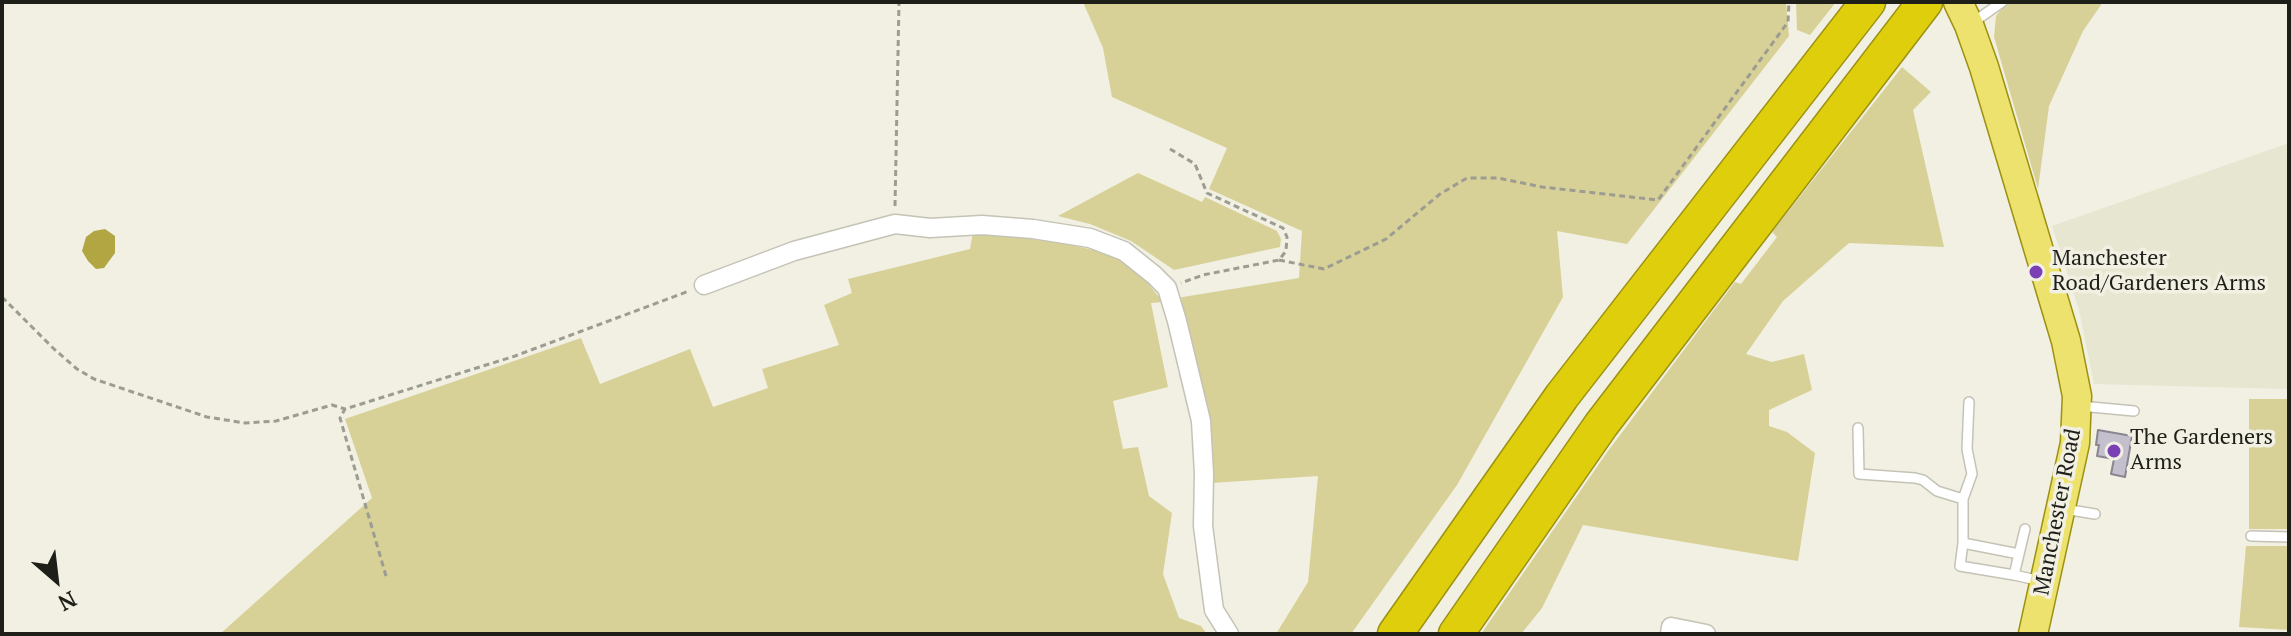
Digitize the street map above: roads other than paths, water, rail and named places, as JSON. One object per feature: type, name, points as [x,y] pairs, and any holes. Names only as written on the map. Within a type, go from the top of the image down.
[{"type":"highway","points":[[1456,634],[1601,425],[1925,2]]},
{"type":"highway","points":[[1395,634],[1562,396],[1863,8]]},
{"type":"main road","name":"Manchester Road","points":[[1963,13],[1984,67],[2066,341],[2077,396],[2075,443],[2033,634]]},
{"type":"street","points":[[704,285],[794,251],[895,224],[930,228],[982,225],[1033,229],[1090,238],[1124,251],[1167,288],[1191,375],[1201,421],[1203,526],[1214,610],[1229,634]]},
{"type":"street","points":[[1670,634],[1671,627],[1706,634]]},
{"type":"lane","points":[[1963,13],[2002,2]]},
{"type":"lane","points":[[1969,402],[1967,449],[1972,474],[1963,499],[1960,566],[2045,582]]},
{"type":"lane","points":[[2077,406],[2134,411]]},
{"type":"lane","points":[[1858,428],[1859,474],[1915,478],[1937,491],[1963,499]]},
{"type":"lane","points":[[2061,508],[2095,514]]},
{"type":"lane","points":[[2014,575],[2025,529]]},
{"type":"lane","points":[[2251,536],[2289,537]]},
{"type":"lane","points":[[1963,543],[2019,554]]},
{"type":"place","name":"Manchester Road/Gardeners Arms","points":[[2036,272]]},
{"type":"place","name":"The Gardeners Arms","points":[[2114,451]]}]
